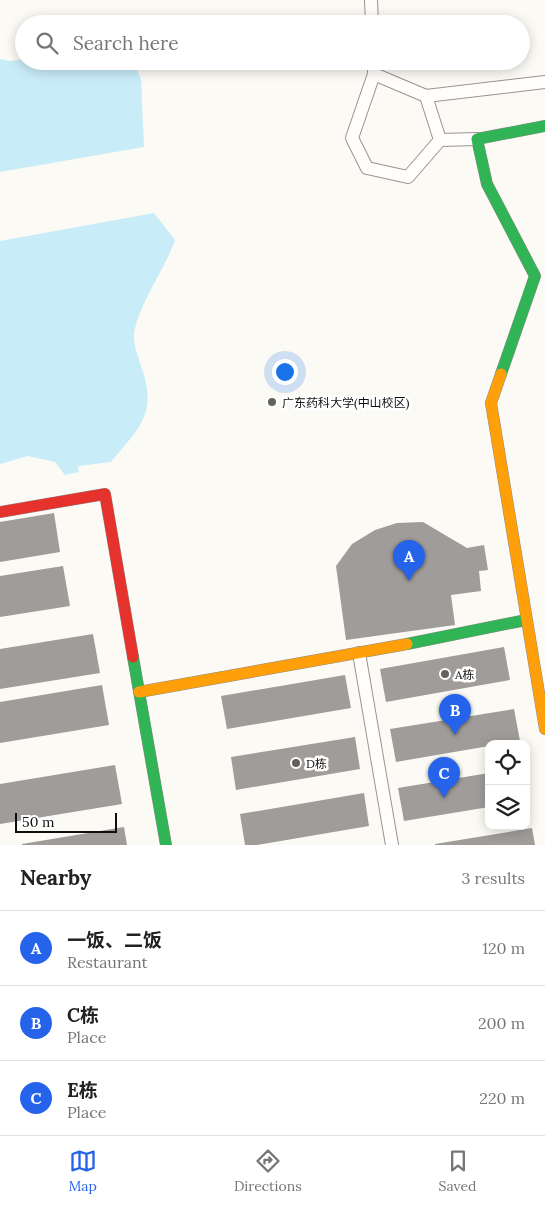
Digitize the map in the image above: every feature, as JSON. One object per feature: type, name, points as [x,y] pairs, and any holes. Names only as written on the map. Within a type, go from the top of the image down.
[{"type":"street","points":[[371,0],[372,15]]},
{"type":"street","points":[[374,70],[352,138],[366,168],[408,177],[440,140],[477,139],[545,126]]},
{"type":"street","points":[[374,74],[426,96],[545,82]]},
{"type":"street","points":[[426,96],[440,140]]},
{"type":"street","points":[[477,139],[488,184],[534,276],[491,404],[545,729]]},
{"type":"street","points":[[0,512],[105,494],[166,845]]},
{"type":"street","points":[[139,692],[359,653],[526,620]]},
{"type":"street","points":[[359,653],[392,845]]},
{"type":"water","points":[[0,59],[15,60],[15,70],[137,70],[141,79],[144,147],[0,172]]},
{"type":"water","points":[[154,213],[175,240],[136,324],[135,344],[147,387],[148,400],[146,411],[136,431],[111,462],[78,466],[79,472],[65,475],[55,462],[28,456],[0,464],[0,241]]},
{"type":"building","points":[[54,513],[60,552],[0,562],[0,522]]},
{"type":"building","points":[[423,522],[467,548],[484,545],[488,570],[479,571],[481,591],[451,595],[455,625],[346,640],[336,566],[352,544],[375,530],[397,523]]},
{"type":"building","points":[[63,566],[70,606],[0,617],[0,576]]},
{"type":"building","points":[[93,634],[100,673],[0,689],[0,649]]},
{"type":"building","name":"A栋","points":[[504,647],[510,680],[386,702],[380,669]]},
{"type":"building","points":[[345,675],[351,708],[227,729],[221,696]]},
{"type":"building","points":[[102,685],[109,725],[0,743],[0,702]]},
{"type":"building","points":[[514,709],[520,740],[485,740],[485,747],[396,762],[390,729]]},
{"type":"building","name":"D栋","points":[[355,737],[360,769],[236,790],[231,757]]},
{"type":"building","points":[[115,765],[122,804],[0,824],[0,784]]},
{"type":"building","points":[[485,774],[485,808],[404,821],[398,788]]},
{"type":"building","points":[[364,793],[369,826],[257,845],[245,845],[240,814]]},
{"type":"building","points":[[124,827],[127,845],[22,845],[22,844]]},
{"type":"building","points":[[532,828],[535,845],[435,845],[520,830],[530,830]]},
{"type":"traffic: fast","points":[[501,374],[535,276],[487,184],[477,139],[545,126]]},
{"type":"traffic: fast","points":[[407,644],[526,620]]},
{"type":"traffic: fast","points":[[133,657],[166,845]]},
{"type":"traffic: slow","points":[[501,374],[491,403],[545,729]]},
{"type":"traffic: slow","points":[[139,692],[407,644]]},
{"type":"traffic: jam","points":[[0,512],[105,494],[133,657]]},
{"type":"place","name":"广东药科大学(中山校区)","points":[[272,402]]},
{"type":"place","name":"一饭、二饭","points":[[409,581]]},
{"type":"place","name":"A栋","points":[[445,674]]},
{"type":"place","name":"C栋","points":[[455,735]]},
{"type":"place","name":"D栋","points":[[296,763]]},
{"type":"place","name":"E栋","points":[[444,798]]}]
